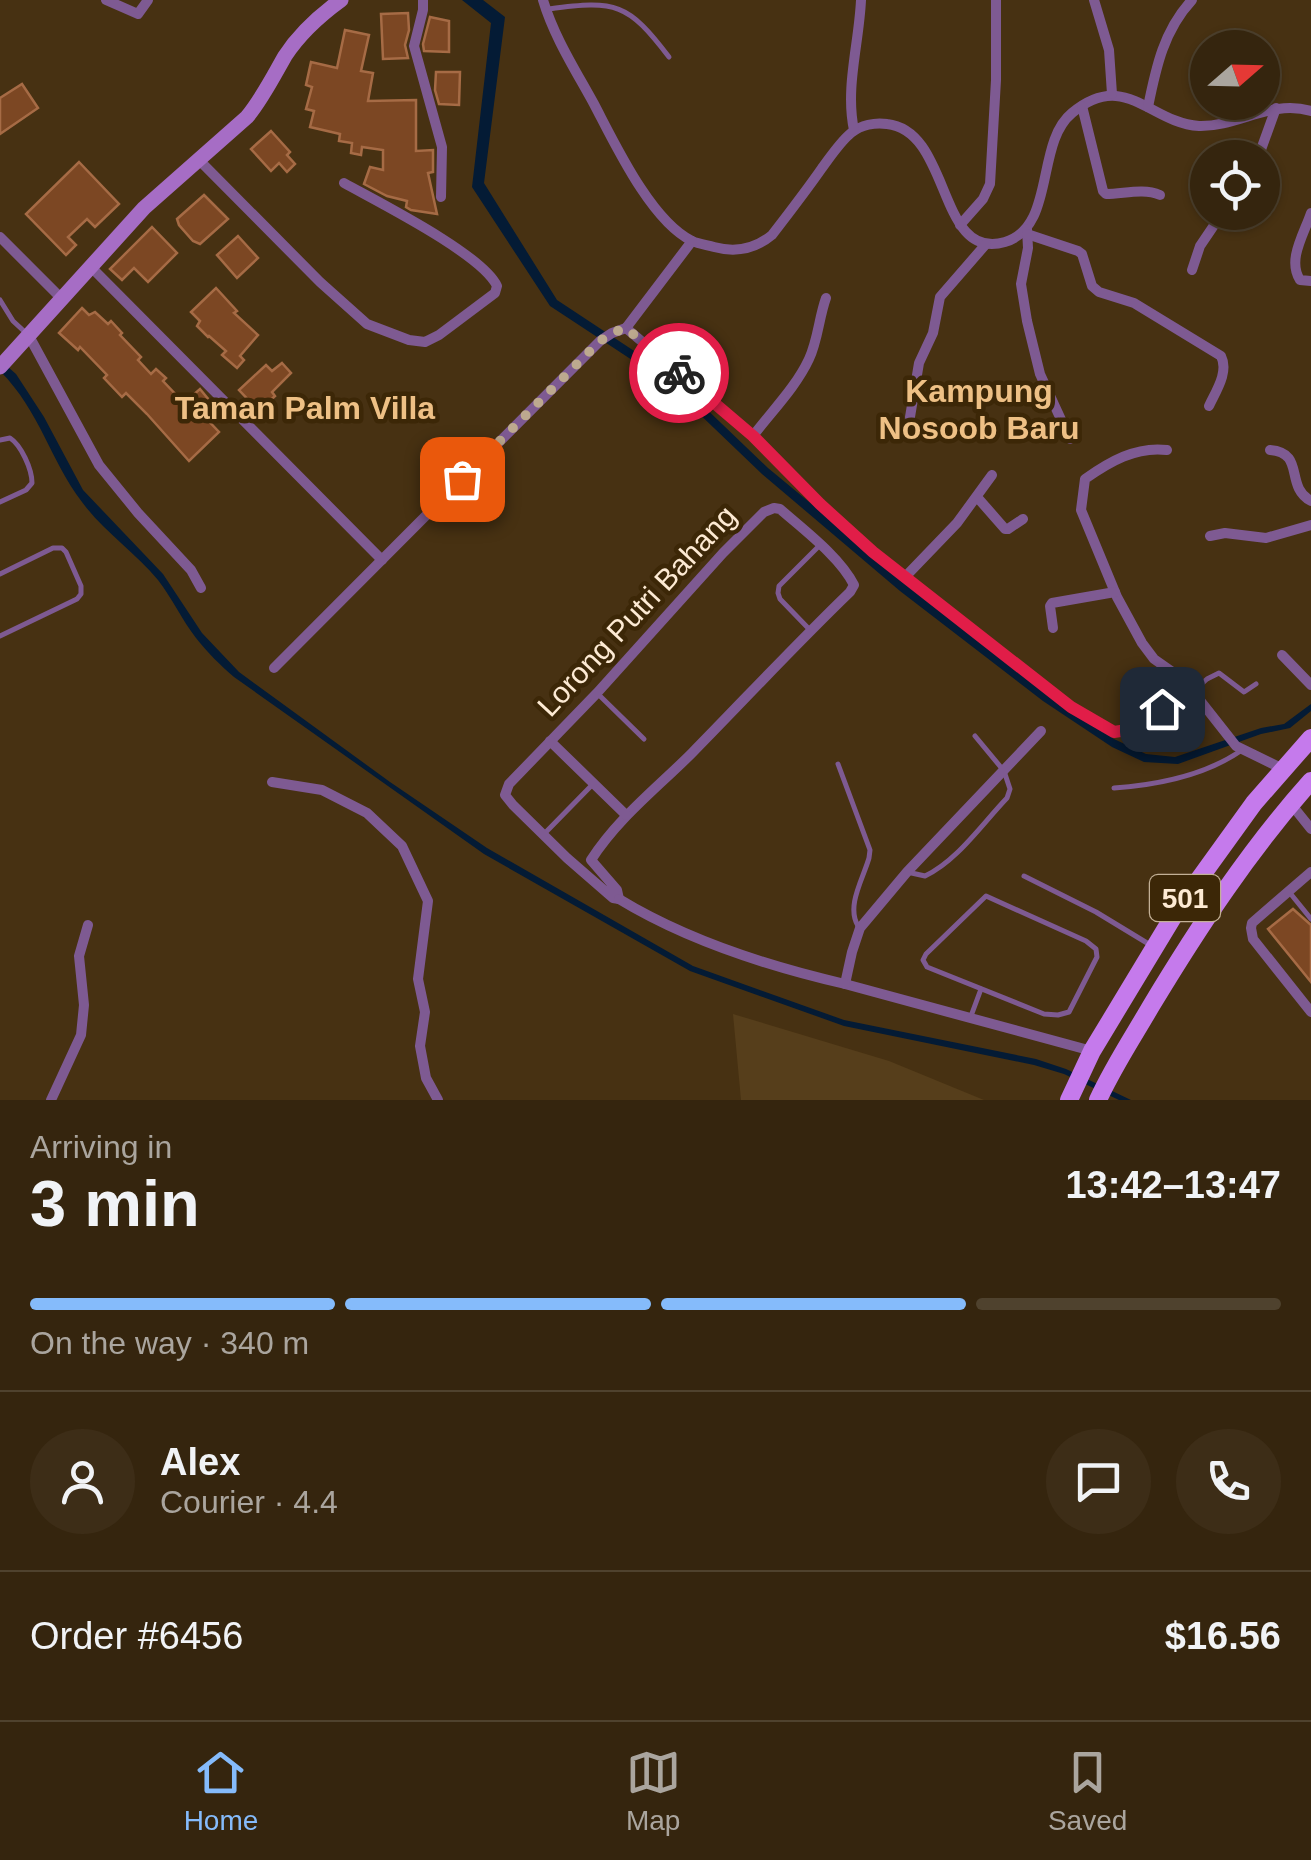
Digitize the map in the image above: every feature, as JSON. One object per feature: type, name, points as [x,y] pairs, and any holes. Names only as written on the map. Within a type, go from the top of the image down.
[{"type":"main road","points":[[5,356],[29,336],[144,208],[247,117],[296,40],[320,15],[342,0]]},
{"type":"main road","name":"501","points":[[1076,1086],[1092,1051],[1179,907],[1243,818],[1311,738]]},
{"type":"main road","name":"501","points":[[1102,1093],[1184,950],[1311,781]]},
{"type":"street","points":[[106,0],[138,14],[148,0]]},
{"type":"street","points":[[422,0],[414,46],[442,147],[441,196]]},
{"type":"street","points":[[854,130],[850,96],[861,0]]},
{"type":"street","points":[[960,224],[988,192],[992,175],[996,0]]},
{"type":"street","points":[[1095,0],[1110,55],[1112,94]]},
{"type":"street","points":[[1148,107],[1168,33],[1192,0]]},
{"type":"street","points":[[544,5],[616,146],[652,204],[692,241],[724,250],[740,250],[764,242],[854,130],[894,124],[912,133],[936,170],[960,224],[976,242],[1008,241],[1027,231],[1078,251],[1092,286],[1099,292],[1134,303],[1221,356],[1225,370],[1209,406]]},
{"type":"street","points":[[1070,439],[1040,374],[1026,321],[1022,284],[1027,231],[1064,121],[1082,106],[1112,94],[1184,123],[1200,126],[1232,120]]},
{"type":"street","points":[[1082,106],[1103,191],[1120,194],[1144,190],[1160,195]]},
{"type":"street","points":[[1280,108],[1311,111]]},
{"type":"street","points":[[198,159],[367,324],[425,342],[495,292],[494,279],[475,261],[344,183]]},
{"type":"street","points":[[1311,213],[1297,250],[1294,271],[1300,280],[1311,281]]},
{"type":"street","points":[[1192,270],[1211,230]]},
{"type":"street","points":[[0,237],[61,298]]},
{"type":"street","points":[[274,668],[600,341],[626,328],[692,241]]},
{"type":"street","points":[[910,417],[918,363],[933,333],[940,297],[986,244]]},
{"type":"street","points":[[90,266],[382,560]]},
{"type":"street","points":[[753,436],[812,354],[826,298]]},
{"type":"street","points":[[626,328],[753,436],[873,552],[1056,696],[1102,727],[1114,732],[1127,730],[1193,692]]},
{"type":"street","points":[[29,336],[100,465],[191,570],[201,588]]},
{"type":"street","points":[[1167,450],[1130,454],[1105,465],[1085,479],[1080,510],[1129,623],[1148,652],[1184,680],[1239,748],[1283,769]]},
{"type":"street","points":[[1270,450],[1289,456],[1300,494],[1311,501]]},
{"type":"street","points":[[906,576],[941,541],[992,476]]},
{"type":"street","points":[[977,497],[1005,529],[1023,519]]},
{"type":"street","name":"Lorong Putri Bahang","points":[[582,871],[626,815],[854,586],[820,545],[780,510],[764,512],[723,553],[597,693],[508,784],[505,794],[543,835],[582,871],[613,898],[680,932],[774,966],[1092,1051]]},
{"type":"street","points":[[1210,536],[1226,533],[1266,538],[1311,526]]},
{"type":"street","points":[[1053,628],[1052,603],[1115,592]]},
{"type":"street","points":[[1282,655],[1311,685]]},
{"type":"street","points":[[846,984],[860,928],[906,872],[1041,731]]},
{"type":"street","points":[[550,741],[626,815]]},
{"type":"street","points":[[272,782],[322,790],[367,813],[402,846],[428,901],[418,979],[424,1012],[420,1046],[426,1078],[438,1100]]},
{"type":"street","points":[[1291,804],[1311,829]]},
{"type":"street","points":[[591,860],[616,890],[619,900]]},
{"type":"street","points":[[1311,872],[1250,928],[1253,939],[1311,1012]]},
{"type":"street","points":[[51,1100],[80,1035],[84,1005],[79,956],[88,925]]},
{"type":"lane","points":[[544,5],[615,4],[645,25],[669,57]]},
{"type":"lane","points":[[0,300],[12,321],[29,336]]},
{"type":"lane","points":[[0,440],[16,441],[32,482],[26,490],[0,502]]},
{"type":"lane","points":[[810,630],[778,593],[779,586],[820,545]]},
{"type":"lane","points":[[0,574],[53,548],[62,548],[81,594],[0,636]]},
{"type":"lane","points":[[1193,692],[1219,673],[1244,692],[1256,684]]},
{"type":"lane","points":[[597,693],[644,739]]},
{"type":"lane","points":[[906,872],[925,876],[934,872],[1007,798],[1010,789],[1004,771],[975,736]]},
{"type":"lane","points":[[1114,788],[1178,778],[1231,757],[1239,748]]},
{"type":"lane","points":[[838,764],[870,850],[853,906],[860,928]]},
{"type":"lane","points":[[543,835],[593,784]]},
{"type":"lane","points":[[1024,876],[1096,912],[1154,948]]},
{"type":"lane","points":[[1288,891],[1311,918]]},
{"type":"lane","points":[[986,896],[1096,949],[1098,957],[1068,1012],[1044,1014],[981,989],[927,967],[922,960],[986,896]]},
{"type":"lane","points":[[970,1019],[981,989]]},
{"type":"shaded area","points":[[733,1014],[889,1061],[984,1100],[741,1100]]},
{"type":"water","points":[[462,0],[483,0],[505,17],[484,183],[557,300],[672,376],[768,468],[907,583],[1114,739],[1146,754],[1175,757],[1284,724],[1311,704],[1311,711],[1290,728],[1261,734],[1178,764],[1144,762],[1112,747],[1043,701],[900,591],[762,474],[667,383],[550,306],[472,187],[491,23]]},
{"type":"water","points":[[0,360],[16,374],[44,417],[83,490],[163,574],[202,633],[239,672],[487,848],[693,966],[844,1020],[1036,1059],[1131,1100],[1119,1100],[1064,1074],[1034,1065],[844,1026],[690,971],[484,854],[214,659],[158,580],[82,502],[25,402],[0,371]]},
{"type":"building","points":[[408,13],[408,58],[383,59],[381,14]]},
{"type":"building","points":[[430,17],[449,21],[449,52],[424,51]]},
{"type":"building","points":[[345,30],[369,35],[361,71],[373,73],[368,101],[416,100],[416,151],[433,150],[433,172],[428,173],[437,214],[411,210],[406,207],[407,201],[364,184],[370,167],[383,170],[383,150],[362,147],[361,155],[351,153],[352,143],[339,141],[340,134],[310,127],[314,111],[306,109],[312,87],[306,85],[311,62],[337,68]]},
{"type":"building","points":[[436,72],[460,72],[459,105],[439,104]]},
{"type":"building","points":[[22,84],[38,108],[0,134],[0,98]]},
{"type":"building","points":[[271,131],[290,152],[287,155],[295,164],[287,172],[279,163],[271,171],[251,149]]},
{"type":"building","points":[[79,162],[119,204],[95,227],[87,219],[68,237],[76,245],[66,255],[26,214]]},
{"type":"building","points":[[204,195],[228,219],[200,244],[193,241],[177,219]]},
{"type":"building","points":[[152,227],[177,253],[148,282],[134,268],[122,280],[110,269]]},
{"type":"building","points":[[238,236],[258,258],[237,278],[217,255]]},
{"type":"building","points":[[216,288],[237,311],[234,313],[258,335],[240,356],[244,360],[237,368],[222,355],[226,351],[197,326],[200,321],[191,312]]},
{"type":"building","points":[[82,308],[89,315],[95,312],[108,324],[111,321],[141,357],[138,360],[151,374],[156,369],[166,378],[163,381],[184,403],[200,389],[209,400],[199,411],[219,432],[189,461],[126,393],[122,397],[80,347],[78,350],[59,333]]},
{"type":"building","points":[[282,363],[291,373],[259,411],[239,390],[266,365],[272,371]]},
{"type":"building","points":[[1293,909],[1311,925],[1311,982],[1268,929]]},
{"type":"way so far","points":[[462,479],[612,333],[626,328],[679,373]]},
{"type":"district","name":"Taman Palm Villa","points":[[305,408]]},
{"type":"district","name":"Kampung Nosoob Baru","points":[[979,410]]},
{"type":"route","points":[[679,373],[753,436],[873,552],[1071,707],[1114,732],[1127,730],[1162,709]]}]
